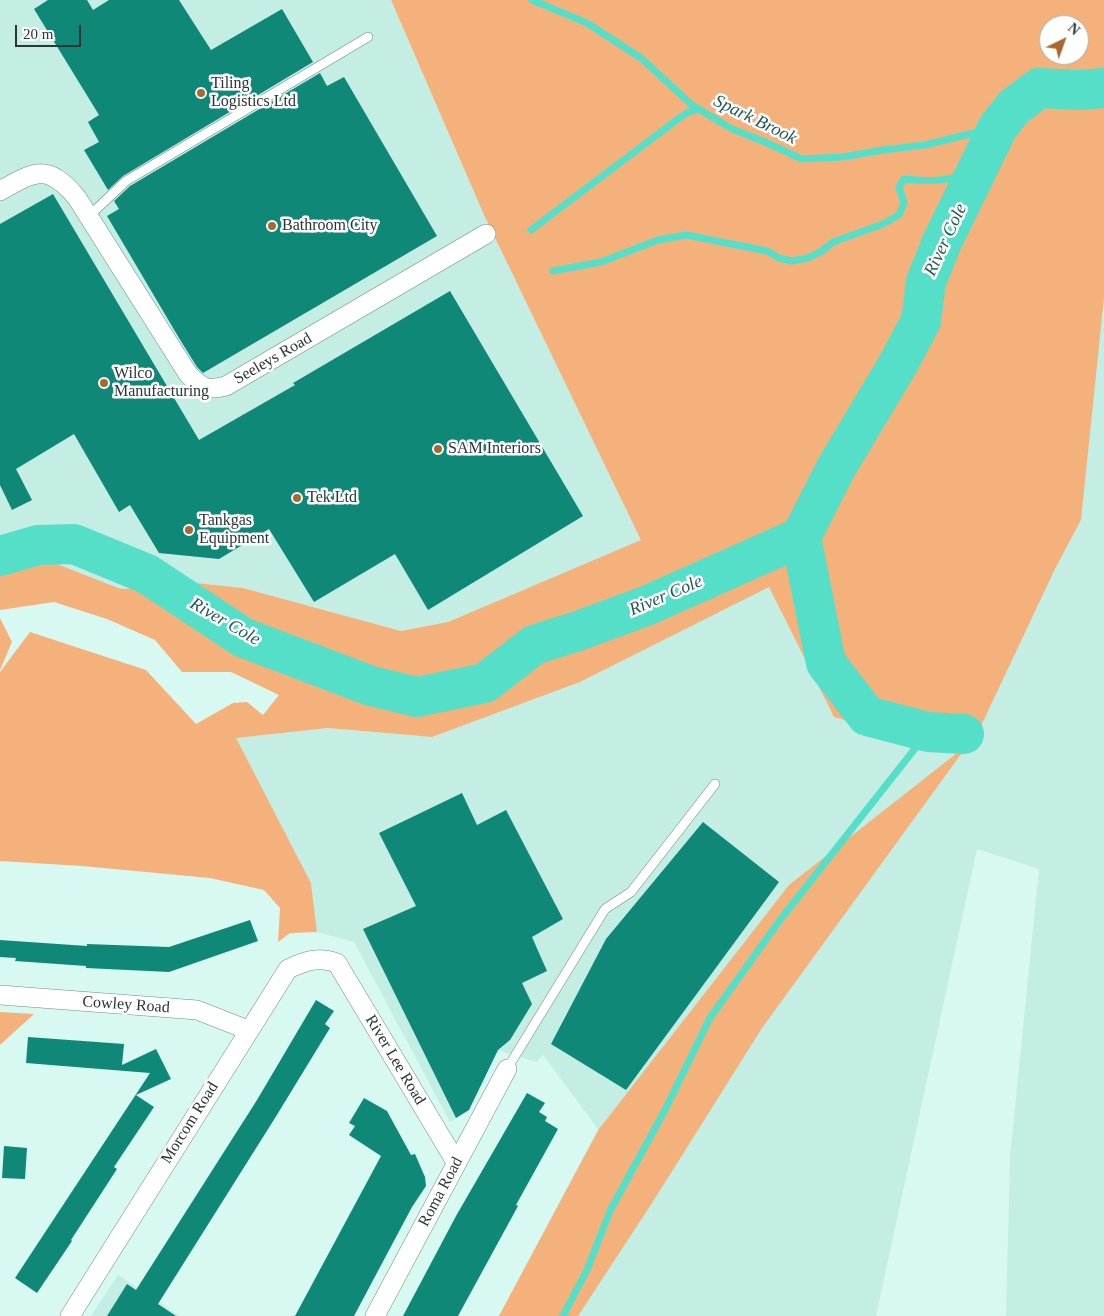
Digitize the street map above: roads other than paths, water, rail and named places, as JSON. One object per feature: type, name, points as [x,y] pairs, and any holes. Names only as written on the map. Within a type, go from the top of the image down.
[{"type":"street","name":"Seeleys Road","points":[[0,191],[26,176],[41,173],[55,178],[67,186],[89,216],[188,374],[205,388],[214,389],[226,386],[486,234]]},
{"type":"street","name":"Morcom Road","points":[[70,1316],[288,969],[308,960],[331,960]]},
{"type":"street","name":"River Lee Road","points":[[331,960],[338,963],[456,1162]]},
{"type":"street","name":"Cowley Road","points":[[0,996],[197,1010],[248,1030]]},
{"type":"street","name":"Roma Road","points":[[375,1316],[507,1069]]},
{"type":"lane","points":[[89,216],[126,181],[368,37]]},
{"type":"lane","points":[[507,1069],[605,909],[631,892],[715,784]]},
{"type":"waterway","name":"Spark Brook","points":[[532,0],[587,23],[641,58],[692,105],[732,129],[802,159],[843,157],[925,145],[998,127]]},
{"type":"waterway","name":"River Cole","points":[[0,556],[38,545],[74,544],[147,574],[244,638],[371,686],[417,697],[485,683],[534,645],[646,606],[801,537],[836,468],[897,366],[921,321],[926,282],[942,242],[998,127],[1014,107],[1039,88],[1081,90],[1104,88]]},
{"type":"waterway","points":[[531,230],[678,119],[698,109]]},
{"type":"waterway","points":[[553,271],[601,262],[658,240],[686,235],[767,251],[779,258],[792,261],[808,258],[822,251],[833,242],[883,224],[899,215],[904,203],[899,187],[904,179],[940,180],[977,171]]},
{"type":"waterway","points":[[801,537],[826,663],[867,716],[928,732],[964,734]]},
{"type":"waterway","points":[[563,1316],[587,1270],[610,1211],[665,1110],[710,1018],[780,920],[928,732]]},
{"type":"place","name":"Tiling Logistics Ltd","points":[[201,93]]},
{"type":"place","name":"Bathroom City","points":[[272,226]]},
{"type":"place","name":"Wilco Manufacturing","points":[[104,383]]},
{"type":"place","name":"SAM Interiors","points":[[438,449]]},
{"type":"place","name":"Tek Ltd","points":[[297,498]]},
{"type":"place","name":"Tankgas Equipment","points":[[189,530]]}]
